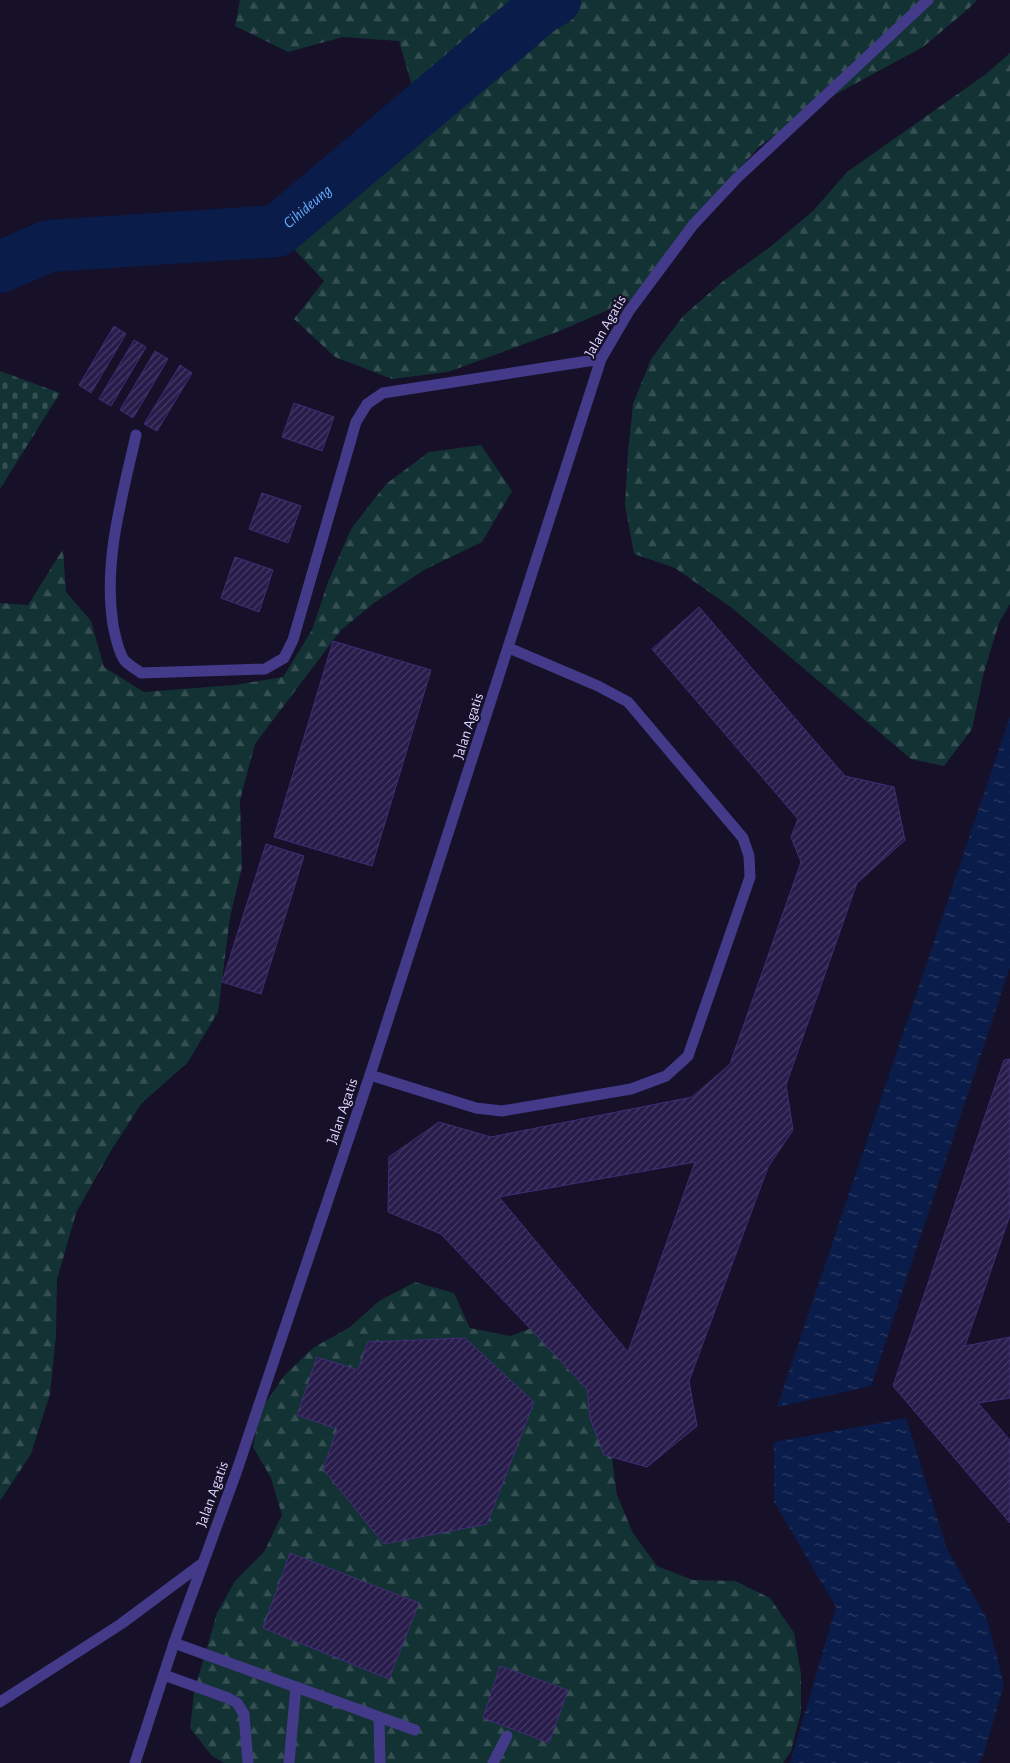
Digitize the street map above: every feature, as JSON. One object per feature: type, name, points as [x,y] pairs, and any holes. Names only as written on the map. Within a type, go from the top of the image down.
[{"type":"lane","name":"Jalan Agatis","points":[[135,1763],[174,1642],[236,1473],[370,1075],[509,648],[600,359],[629,311],[662,265],[700,218],[737,178],[928,0]]},
{"type":"lane","points":[[136,436],[115,530],[110,567],[110,604],[115,638],[124,661],[141,673],[265,669],[284,658],[293,640],[356,422],[367,404],[383,393],[600,359]]},
{"type":"lane","points":[[370,1075],[476,1108],[502,1111],[631,1089],[666,1076],[688,1056],[750,877],[749,856],[743,838],[628,702],[598,686],[509,648]]},
{"type":"lane","points":[[0,1702],[121,1624],[203,1563]]},
{"type":"lane","points":[[174,1642],[415,1730]]},
{"type":"lane","points":[[164,1675],[228,1698],[237,1704],[244,1714],[248,1763]]},
{"type":"lane","points":[[289,1763],[296,1687]]},
{"type":"lane","points":[[380,1717],[380,1763]]},
{"type":"lane","points":[[493,1763],[507,1736]]},
{"type":"green space","points":[[240,0],[977,0],[923,47],[812,107],[759,147],[678,236],[664,263],[631,300],[557,332],[448,372],[392,379],[335,357],[294,319],[324,281],[277,231],[353,180],[385,137],[414,93],[399,41],[343,37],[288,52],[235,26]]},
{"type":"green space","points":[[1010,53],[1010,604],[999,623],[984,672],[972,729],[944,766],[911,759],[732,608],[675,568],[634,554],[625,505],[628,452],[633,404],[651,359],[683,316],[722,282],[770,247],[813,211],[847,172],[986,74]]},
{"type":"green space","points":[[0,371],[60,393],[0,489]]},
{"type":"green space","points":[[481,445],[512,491],[482,542],[424,570],[374,603],[341,630],[255,744],[240,800],[242,867],[230,917],[218,1012],[188,1062],[141,1104],[109,1154],[76,1213],[57,1280],[56,1336],[50,1394],[31,1454],[0,1501],[0,603],[28,605],[63,549],[66,592],[91,621],[104,667],[144,692],[234,685],[283,677],[312,630],[328,582],[351,529],[386,484],[429,452]]},
{"type":"green space","points":[[415,1282],[454,1293],[470,1328],[510,1336],[551,1321],[607,1420],[617,1495],[633,1533],[657,1566],[693,1580],[735,1581],[770,1598],[794,1633],[801,1674],[801,1712],[791,1751],[783,1763],[224,1763],[211,1755],[190,1728],[194,1692],[217,1613],[235,1581],[264,1552],[282,1515],[271,1478],[253,1447],[260,1411],[284,1376],[313,1348],[350,1327],[379,1301]]},
{"type":"water","points":[[1010,716],[1010,967],[871,1386],[777,1407]]},
{"type":"water","points":[[906,1418],[947,1549],[987,1619],[1004,1684],[984,1753],[979,1763],[790,1763],[836,1607],[774,1502],[774,1442]]},
{"type":"building","points":[[114,326],[126,334],[91,393],[79,385]]},
{"type":"building","points":[[134,340],[146,347],[111,406],[99,399]]},
{"type":"building","points":[[155,351],[168,359],[133,418],[120,410]]},
{"type":"building","points":[[180,365],[192,373],[157,431],[144,424]]},
{"type":"building","points":[[294,403],[334,417],[322,451],[282,437]]},
{"type":"building","points":[[262,493],[301,506],[288,543],[249,529]]},
{"type":"building","points":[[235,557],[273,570],[259,612],[221,598]]},
{"type":"building","points":[[699,607],[845,776],[894,787],[905,840],[857,883],[786,1085],[793,1130],[768,1167],[689,1381],[697,1426],[647,1467],[604,1455],[590,1418],[587,1389],[441,1234],[388,1212],[389,1157],[439,1122],[491,1137],[692,1097],[730,1064],[801,862],[791,837],[798,819],[652,649]],"holes":[[[695,1162],[628,1352],[499,1197]]]},
{"type":"building","points":[[333,641],[431,670],[372,866],[274,837]]},
{"type":"building","points":[[266,844],[304,856],[261,994],[222,982]]},
{"type":"building","points":[[1010,1059],[1010,1215],[965,1346],[1010,1337],[1010,1398],[978,1403],[1010,1440],[1010,1523],[893,1386],[1004,1060]]},
{"type":"building","points":[[465,1338],[534,1402],[487,1524],[384,1544],[323,1469],[337,1429],[297,1415],[317,1357],[358,1370],[368,1342]]},
{"type":"building","points":[[290,1553],[419,1603],[389,1679],[263,1628]]},
{"type":"building","points":[[500,1666],[568,1690],[549,1743],[483,1718]]},
{"type":"waterway","name":"Cihideung","points":[[0,267],[49,246],[277,231],[540,9],[555,0]]}]
